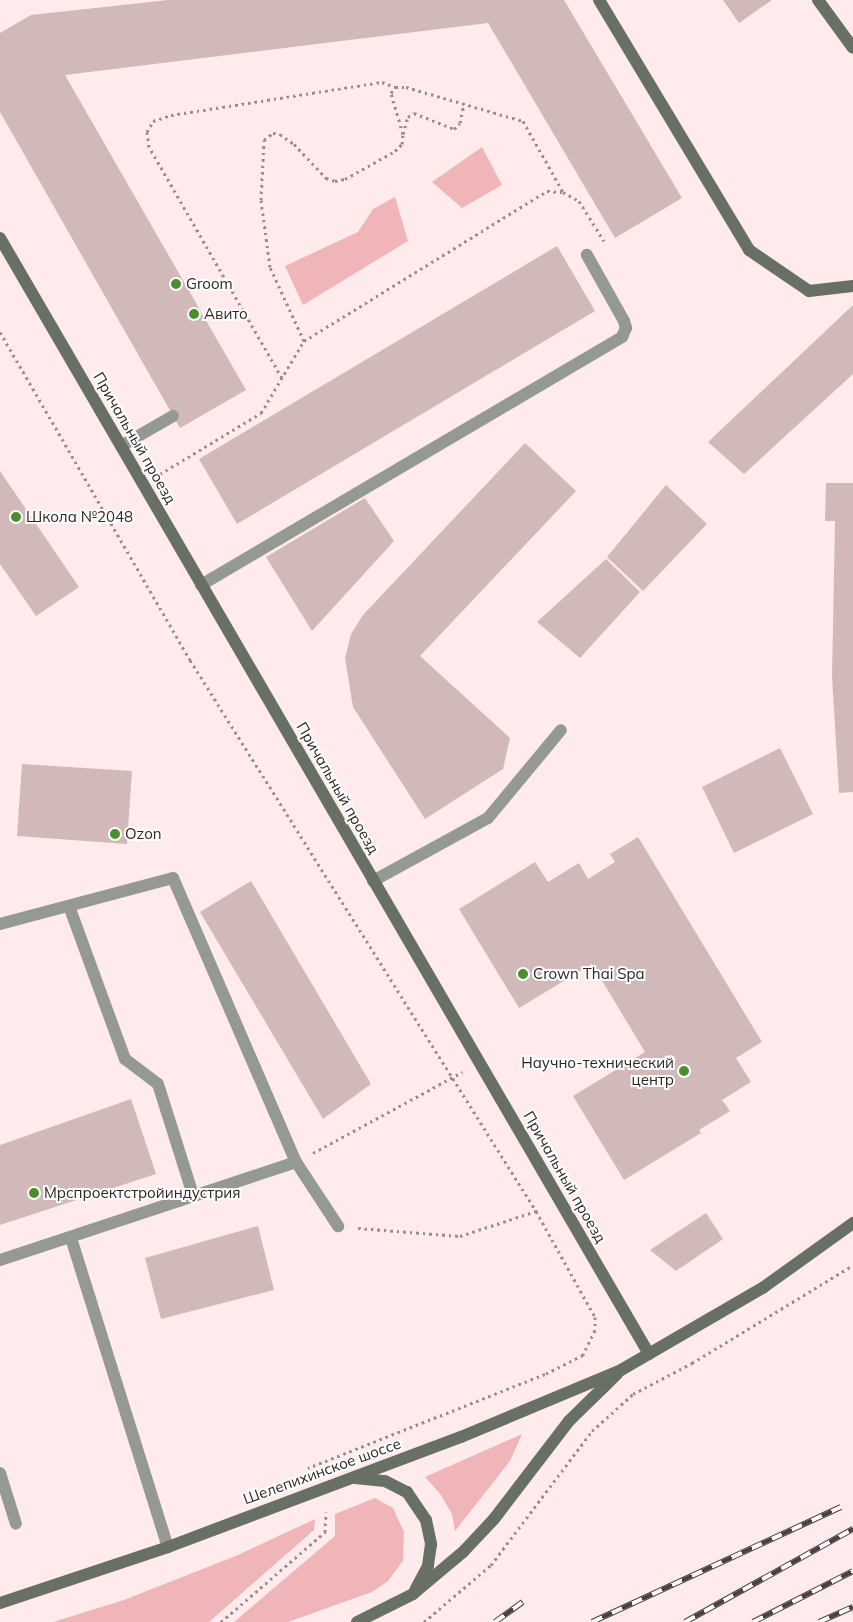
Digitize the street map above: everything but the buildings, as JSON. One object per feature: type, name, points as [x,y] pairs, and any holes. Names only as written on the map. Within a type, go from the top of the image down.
[{"type":"street","points":[[599,0],[749,250],[809,291],[853,286]]},
{"type":"street","points":[[818,0],[853,48]]},
{"type":"street","points":[[845,37],[853,52]]},
{"type":"street","name":"Причальный проезд","points":[[0,238],[649,1354]]},
{"type":"street","name":"Шелепихинское шоссе","points":[[0,1603],[168,1547],[461,1437],[621,1370],[764,1287],[853,1222]]},
{"type":"street","points":[[357,1622],[413,1594],[463,1552],[494,1519],[569,1421],[621,1370]]},
{"type":"street","points":[[351,1477],[385,1482],[407,1492],[426,1520],[431,1544],[428,1566],[413,1594]]},
{"type":"lane","points":[[201,585],[622,337],[624,321],[587,255]]},
{"type":"lane","points":[[121,446],[174,416]]},
{"type":"lane","points":[[373,881],[488,818],[561,730]]},
{"type":"lane","points":[[0,924],[173,878],[296,1162],[338,1226]]},
{"type":"lane","points":[[69,906],[125,1059],[158,1084],[193,1195]]},
{"type":"lane","points":[[0,1260],[296,1162]]},
{"type":"lane","points":[[71,1238],[168,1547]]},
{"type":"lane","points":[[0,1473],[16,1524]]},
{"type":"path","points":[[282,378],[149,147],[147,132],[153,121],[171,115],[382,82],[523,121],[563,192]]},
{"type":"path","points":[[395,87],[391,93],[403,134]]},
{"type":"path","points":[[304,341],[270,267],[261,200],[264,140],[273,133],[280,134],[326,178],[335,181],[395,152],[402,144],[408,117],[414,113],[454,129],[460,123],[464,104]]},
{"type":"path","points":[[143,484],[261,413],[304,341],[547,191],[563,192],[579,201],[606,244]]},
{"type":"path","points":[[0,332],[190,660],[450,1079],[536,1211],[595,1317],[595,1330],[583,1355],[545,1374],[308,1468]]},
{"type":"path","points":[[296,1162],[480,1062]]},
{"type":"path","points":[[338,1226],[460,1236],[536,1211]]},
{"type":"path","points":[[424,1622],[491,1565],[592,1431],[633,1394],[692,1363],[853,1265]]},
{"type":"path","points":[[221,1622],[325,1532],[326,1512]]},
{"type":"shaded area","points":[[482,147],[502,185],[462,208],[432,182]]},
{"type":"shaded area","points":[[395,197],[408,241],[303,305],[285,266],[358,232],[373,209]]},
{"type":"shaded area","points":[[522,1434],[510,1461],[455,1531],[452,1514],[441,1495],[425,1477]]},
{"type":"shaded area","points":[[375,1498],[393,1508],[404,1532],[403,1561],[388,1581],[372,1592],[288,1622],[234,1622],[335,1536],[335,1514]]},
{"type":"shaded area","points":[[315,1519],[314,1530],[209,1622],[53,1622],[124,1600],[238,1555]]},
{"type":"railway","points":[[592,1622],[841,1507]]},
{"type":"railway","points":[[685,1622],[853,1529]]},
{"type":"railway","points":[[753,1622],[853,1571]]},
{"type":"railway","points":[[495,1622],[523,1602]]},
{"type":"railway","points":[[819,1622],[853,1607]]},
{"type":"place","name":"Groom","points":[[176,284]]},
{"type":"place","name":"Авито","points":[[194,314]]},
{"type":"place","name":"Школа №2048","points":[[16,517]]},
{"type":"place","name":"Ozon","points":[[115,834]]},
{"type":"place","name":"Crown Thai Spa","points":[[523,974]]},
{"type":"place","name":"Научно-технический центр","points":[[684,1071]]},
{"type":"place","name":"Мрспроектстройиндустрия","points":[[34,1193]]}]
